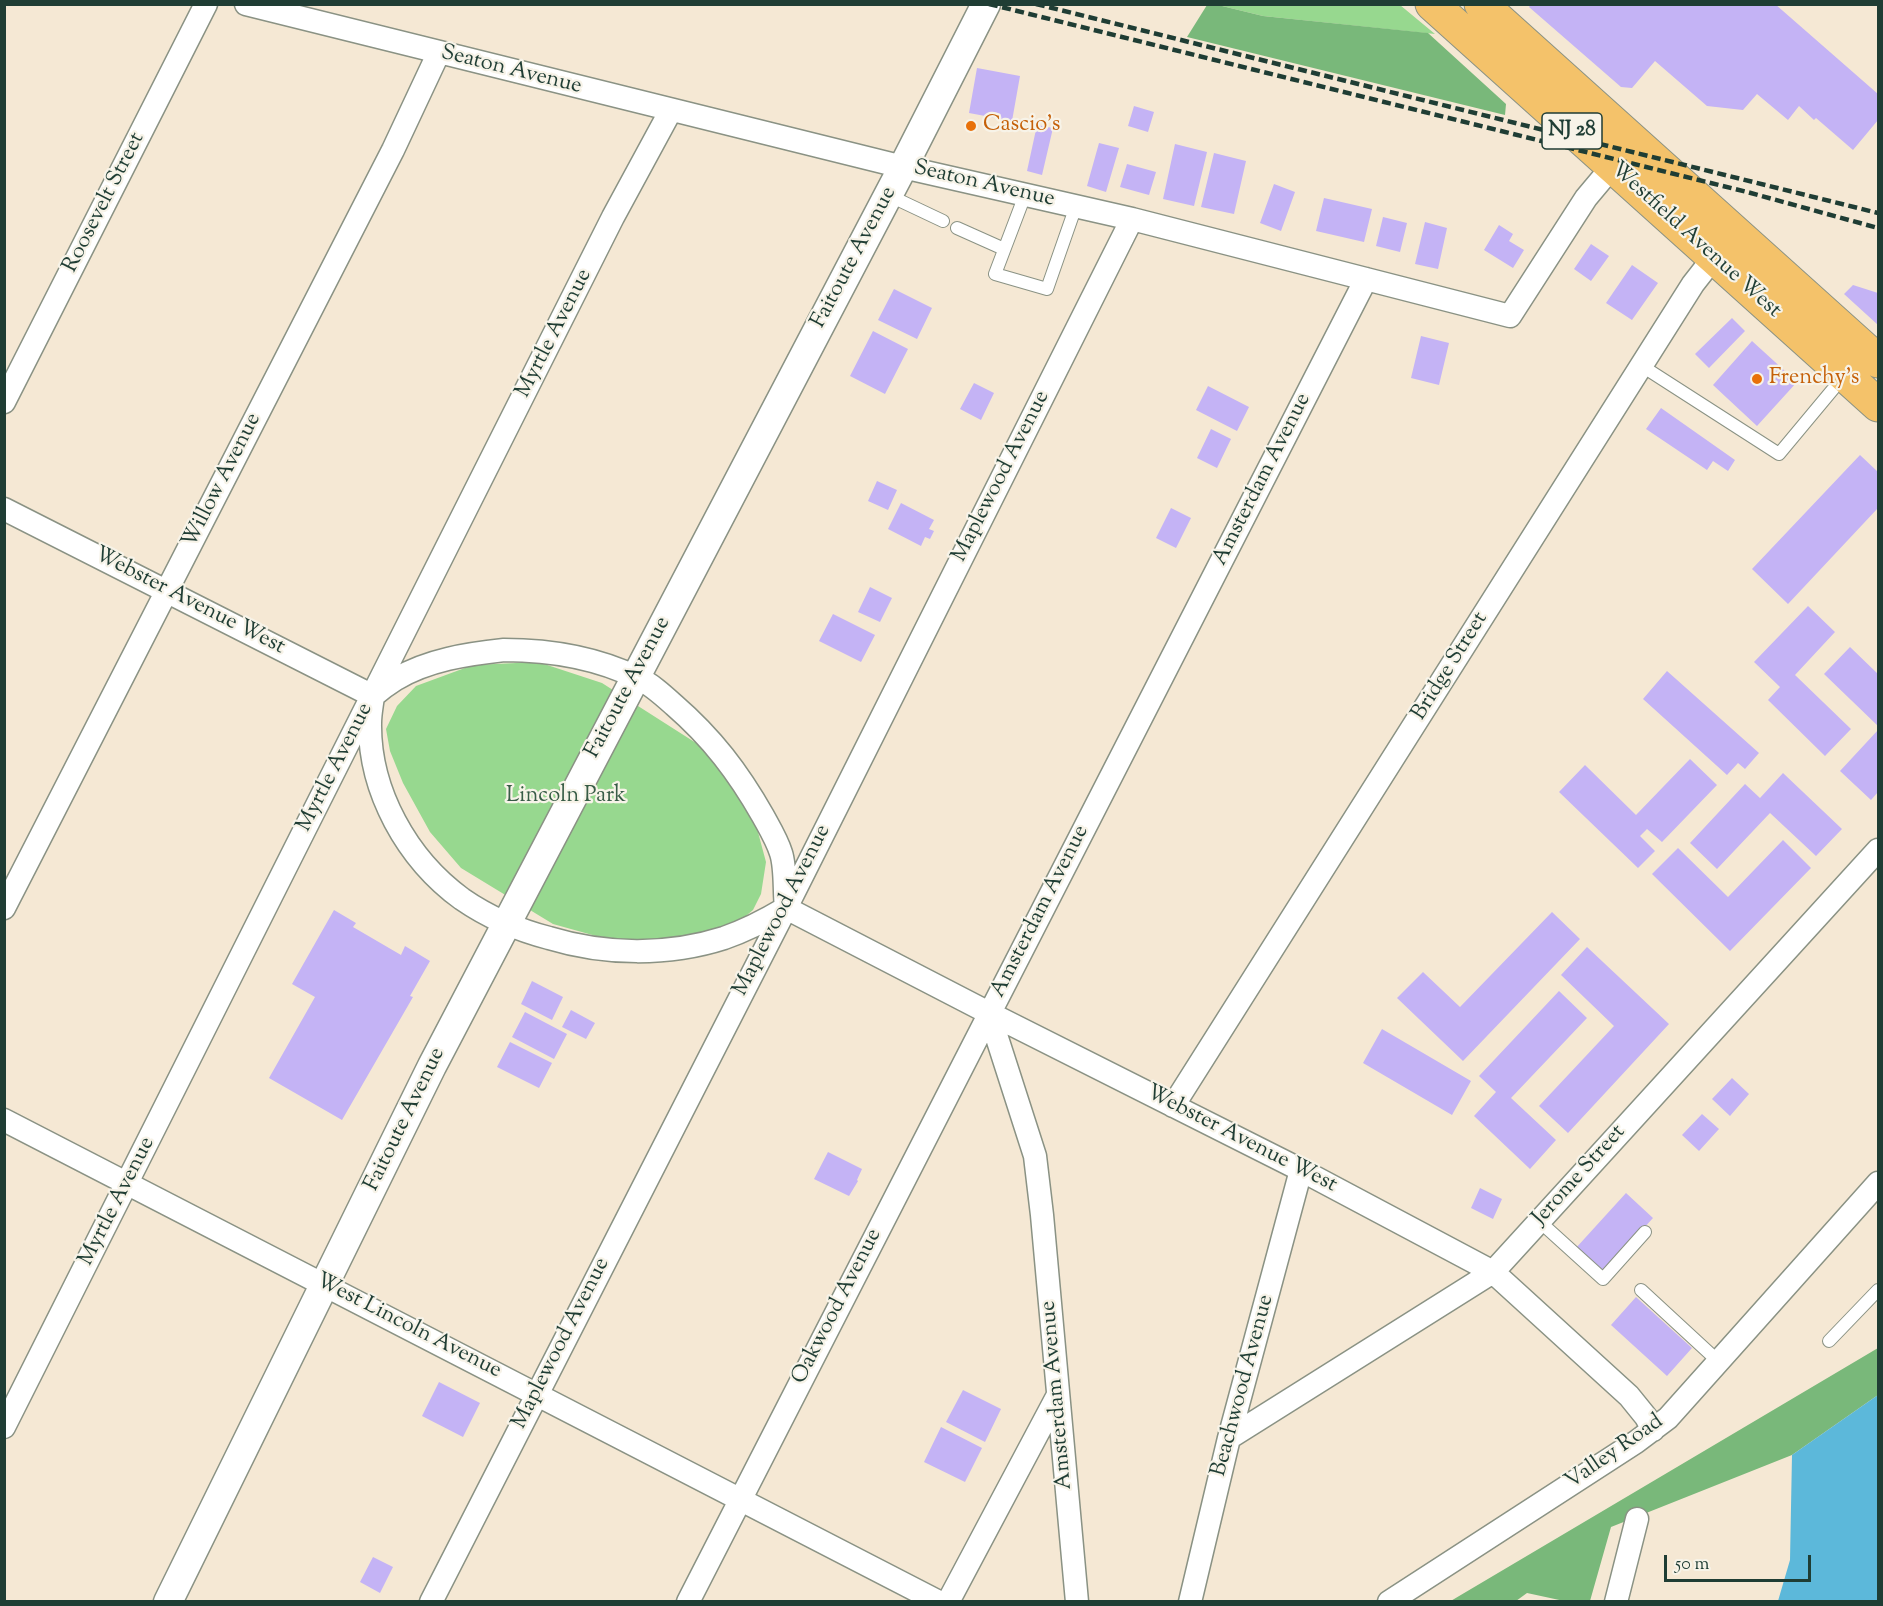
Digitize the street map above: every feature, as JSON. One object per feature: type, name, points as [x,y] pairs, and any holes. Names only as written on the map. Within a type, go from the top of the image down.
[{"type":"main road","name":"Westfield Avenue West","points":[[1432,4],[1878,405]]},
{"type":"main road","name":"Westfield Avenue West","points":[[1481,4],[1878,361]]},
{"type":"street","name":"Roosevelt Street","points":[[4,402],[206,4]]},
{"type":"street","name":"Seaton Avenue","points":[[246,4],[903,167],[1132,219],[1510,316],[1586,198],[1612,166]]},
{"type":"street","name":"Faitoute Avenue","points":[[168,1602],[432,1066],[986,4]]},
{"type":"street","name":"Willow Avenue","points":[[4,908],[393,150],[439,52]]},
{"type":"street","name":"Myrtle Avenue","points":[[4,1427],[613,217],[671,110]]},
{"type":"street","name":"Maplewood Avenue","points":[[431,1602],[786,908],[1132,219]]},
{"type":"street","name":"Bridge Street","points":[[1173,1106],[1693,284],[1735,232]]},
{"type":"street","name":"Amsterdam Avenue","points":[[1077,1602],[1035,1156],[989,1013],[1366,279]]},
{"type":"street","name":"Webster Avenue West","points":[[4,508],[373,696]]},
{"type":"street","points":[[504,650],[561,653],[588,659],[635,676],[664,696],[694,722],[721,751],[745,783],[768,824],[781,854],[786,908],[753,927],[723,938],[660,950],[597,949],[535,934],[481,911],[444,884],[413,851],[400,832],[381,790],[375,768],[370,723],[373,696],[396,679],[422,667],[467,655],[504,650]]},
{"type":"street","name":"Jerome Street","points":[[1229,1438],[1492,1272],[1878,850]]},
{"type":"street","name":"Webster Avenue West","points":[[786,908],[1301,1170],[1492,1272],[1629,1396],[1653,1430]]},
{"type":"street","name":"Oakwood Avenue","points":[[688,1602],[989,1013]]},
{"type":"street","name":"West Lincoln Avenue","points":[[4,1120],[939,1602]]},
{"type":"street","name":"Beachwood Avenue","points":[[1190,1602],[1229,1438],[1301,1170]]},
{"type":"street","name":"Valley Road","points":[[1389,1602],[1653,1430],[1681,1404],[1878,1183]]},
{"type":"street","points":[[948,1602],[1058,1395]]},
{"type":"street","points":[[1616,1602],[1637,1519]]},
{"type":"lane","points":[[888,195],[943,221]]},
{"type":"lane","points":[[1025,195],[995,274],[1047,289],[1076,206]]},
{"type":"lane","points":[[957,228],[1004,249]]},
{"type":"lane","points":[[1642,366],[1779,454],[1845,376]]},
{"type":"lane","points":[[1539,1221],[1603,1279],[1645,1232]]},
{"type":"lane","points":[[1641,1290],[1719,1362]]},
{"type":"lane","points":[[1829,1341],[1878,1290]]},
{"type":"green space","points":[[1207,5],[1218,5],[1263,16],[1428,33],[1506,104],[1505,115],[1187,37]]},
{"type":"green space","points":[[1218,5],[1400,5],[1435,34],[1263,16]]},
{"type":"green space","name":"Lincoln Park","points":[[538,662],[602,683],[707,750],[755,821],[766,862],[761,894],[753,910],[734,926],[703,939],[647,942],[596,936],[553,924],[461,868],[430,832],[403,783],[390,751],[386,729],[397,706],[416,686],[473,665]]},
{"type":"green space","points":[[1878,1348],[1878,1395],[1792,1455],[1611,1527],[1590,1601],[1564,1601],[1527,1593],[1516,1601],[1449,1602]]},
{"type":"water","points":[[1878,1395],[1878,1601],[1778,1601],[1790,1560],[1792,1455]]},
{"type":"building","points":[[1531,4],[1775,4],[1878,94],[1878,120],[1853,150],[1799,106],[1788,120],[1757,94],[1743,110],[1707,106],[1655,61],[1632,88],[1621,87],[1529,7]]},
{"type":"building","points":[[977,68],[1020,76],[1012,121],[969,113]]},
{"type":"building","points":[[1134,106],[1154,112],[1148,132],[1128,126]]},
{"type":"building","points":[[1037,125],[1053,128],[1042,175],[1027,171]]},
{"type":"building","points":[[1099,143],[1119,148],[1106,192],[1087,186]]},
{"type":"building","points":[[1175,144],[1207,152],[1194,206],[1163,199]]},
{"type":"building","points":[[1214,153],[1246,161],[1234,214],[1201,207]]},
{"type":"building","points":[[1127,164],[1156,172],[1149,195],[1120,187]]},
{"type":"building","points":[[1274,184],[1295,192],[1281,231],[1260,223]]},
{"type":"building","points":[[1324,198],[1372,209],[1364,242],[1316,231]]},
{"type":"building","points":[[1383,217],[1407,223],[1400,252],[1376,246]]},
{"type":"building","points":[[1425,222],[1447,228],[1438,269],[1415,264]]},
{"type":"building","points":[[1499,225],[1513,234],[1509,241],[1524,250],[1513,268],[1484,250]]},
{"type":"building","points":[[1591,244],[1609,256],[1591,281],[1574,269]]},
{"type":"building","points":[[1632,265],[1658,283],[1632,320],[1606,303]]},
{"type":"building","points":[[1853,285],[1878,293],[1878,325],[1844,294]]},
{"type":"building","points":[[894,289],[932,308],[917,339],[878,320]]},
{"type":"building","points":[[1732,318],[1745,331],[1709,368],[1695,354]]},
{"type":"building","points":[[873,331],[908,349],[885,394],[850,376]]},
{"type":"building","points":[[1421,336],[1449,343],[1439,385],[1411,378]]},
{"type":"building","points":[[1752,341],[1797,382],[1757,426],[1713,385]]},
{"type":"building","points":[[974,383],[994,393],[981,420],[960,409]]},
{"type":"building","points":[[1208,386],[1249,407],[1237,431],[1196,410]]},
{"type":"building","points":[[1661,408],[1735,460],[1728,471],[1713,461],[1707,470],[1646,429]]},
{"type":"building","points":[[1211,429],[1231,439],[1217,468],[1197,458]]},
{"type":"building","points":[[1860,455],[1878,472],[1878,508],[1788,604],[1752,569]]},
{"type":"building","points":[[877,481],[897,490],[888,510],[868,501]]},
{"type":"building","points":[[901,503],[934,520],[929,529],[934,531],[930,539],[925,537],[921,546],[888,529]]},
{"type":"building","points":[[1171,508],[1191,518],[1176,548],[1156,538]]},
{"type":"building","points":[[870,587],[892,598],[880,622],[858,612]]},
{"type":"building","points":[[1808,606],[1835,632],[1795,675],[1851,729],[1825,756],[1768,700],[1780,687],[1754,662]]},
{"type":"building","points":[[833,614],[875,635],[861,662],[819,641]]},
{"type":"building","points":[[1850,647],[1878,674],[1878,726],[1824,674]]},
{"type":"building","points":[[1667,671],[1759,753],[1745,769],[1738,763],[1727,775],[1643,699]]},
{"type":"building","points":[[1878,730],[1878,792],[1871,800],[1840,771]]},
{"type":"building","points":[[1690,759],[1717,785],[1662,842],[1647,829],[1640,836],[1655,851],[1638,868],[1559,792],[1585,765],[1636,815]]},
{"type":"building","points":[[1783,773],[1842,829],[1816,856],[1770,813],[1717,869],[1690,843],[1745,784],[1760,798]]},
{"type":"building","points":[[1783,840],[1811,868],[1730,951],[1652,874],[1678,848],[1728,897]]},
{"type":"building","points":[[334,910],[356,923],[353,927],[401,955],[405,946],[430,961],[410,996],[413,997],[342,1120],[269,1078],[315,997],[292,984]]},
{"type":"building","points":[[1552,912],[1580,939],[1463,1061],[1397,998],[1423,972],[1460,1007]]},
{"type":"building","points":[[1587,947],[1669,1024],[1568,1133],[1539,1106],[1614,1026],[1561,975]]},
{"type":"building","points":[[532,981],[563,997],[552,1020],[521,1004]]},
{"type":"building","points":[[1559,991],[1587,1018],[1511,1098],[1556,1140],[1530,1169],[1474,1116],[1496,1092],[1479,1076]]},
{"type":"building","points":[[571,1010],[595,1023],[586,1039],[562,1027]]},
{"type":"building","points":[[525,1012],[567,1034],[554,1059],[512,1037]]},
{"type":"building","points":[[1382,1029],[1471,1081],[1452,1115],[1363,1063]]},
{"type":"building","points":[[510,1042],[552,1063],[539,1088],[497,1067]]},
{"type":"building","points":[[1732,1078],[1749,1094],[1730,1116],[1712,1099]]},
{"type":"building","points":[[1702,1114],[1719,1129],[1699,1151],[1682,1135]]},
{"type":"building","points":[[828,1152],[862,1169],[849,1196],[814,1179]]},
{"type":"building","points":[[1480,1188],[1502,1199],[1493,1219],[1471,1208]]},
{"type":"building","points":[[1626,1193],[1653,1218],[1602,1274],[1575,1249]]},
{"type":"building","points":[[1636,1297],[1692,1348],[1667,1376],[1611,1325]]},
{"type":"building","points":[[439,1382],[480,1403],[463,1437],[422,1416]]},
{"type":"building","points":[[963,1390],[1001,1409],[985,1442],[946,1422]]},
{"type":"building","points":[[941,1427],[982,1448],[965,1482],[924,1462]]},
{"type":"building","points":[[373,1557],[393,1567],[380,1593],[360,1582]]},
{"type":"railway","points":[[989,4],[1747,192],[1878,228]]},
{"type":"railway","points":[[1036,4],[1878,213]]},
{"type":"place","name":"Cascio's","points":[[971,126]]},
{"type":"place","name":"Frenchy's","points":[[1757,379]]}]
